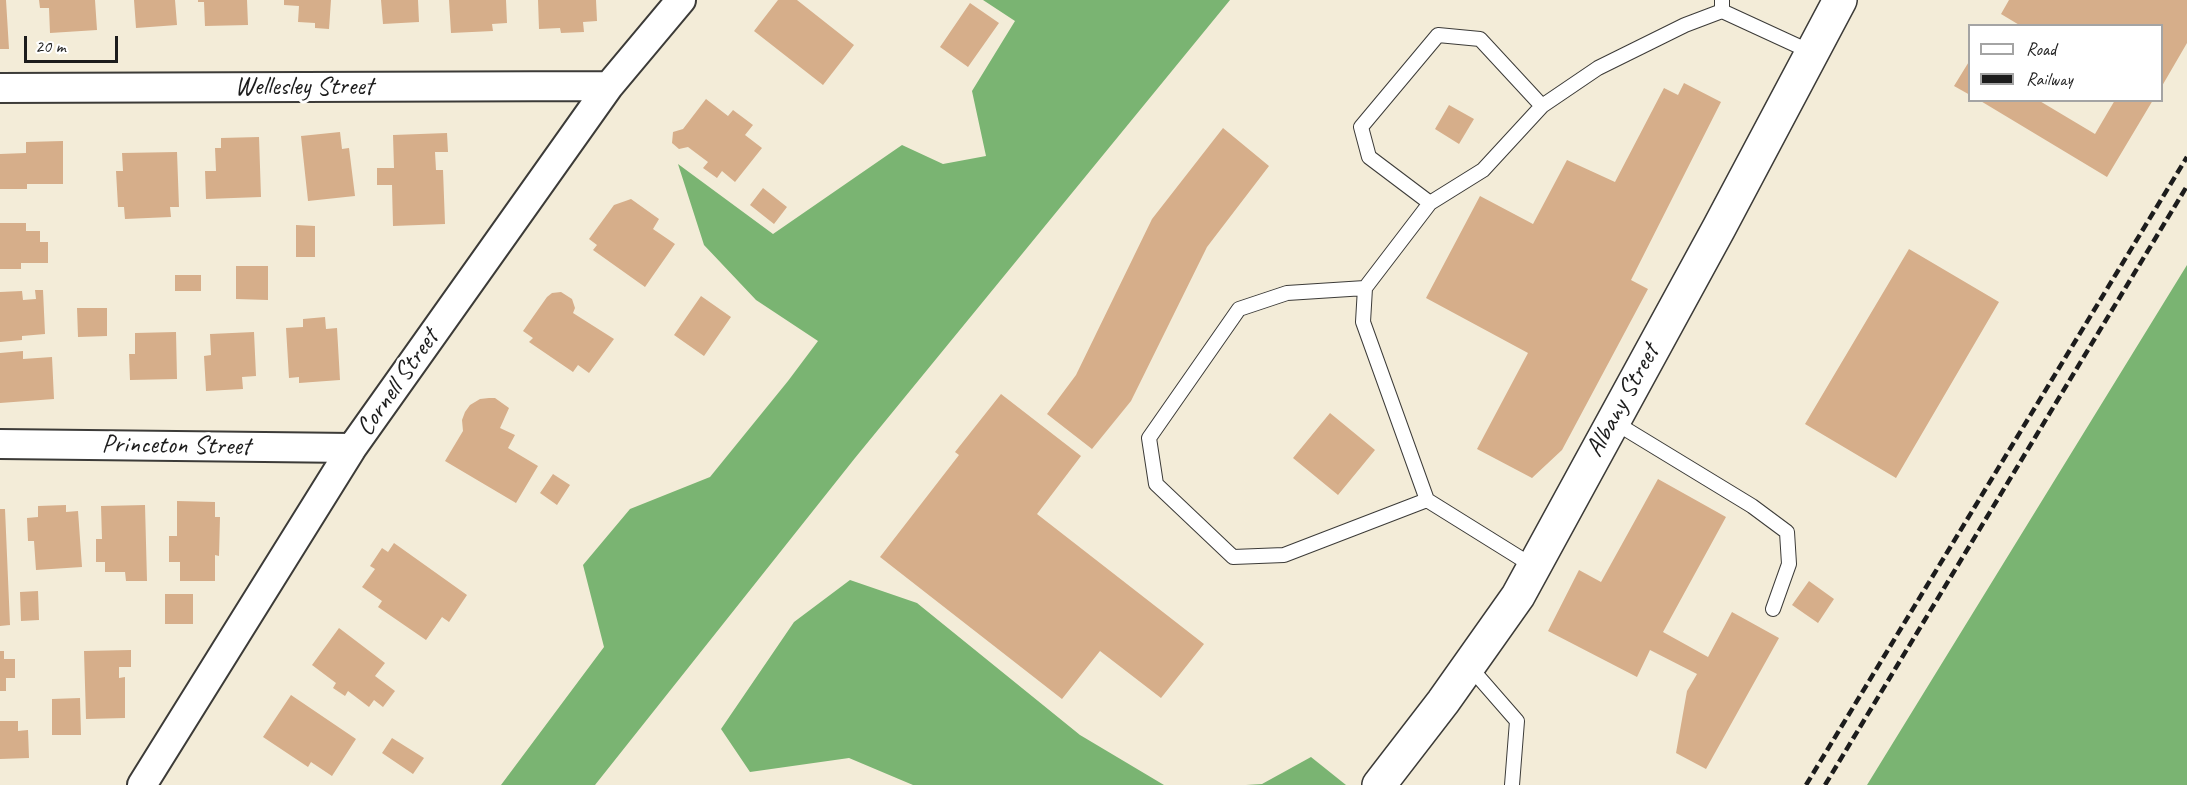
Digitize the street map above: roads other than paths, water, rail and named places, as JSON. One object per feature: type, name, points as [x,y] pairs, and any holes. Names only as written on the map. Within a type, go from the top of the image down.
[{"type":"main road","name":"Albany Street","points":[[1379,785],[1469,666],[1518,596],[1719,228],[1840,0]]},
{"type":"street","name":"Cornell Street","points":[[142,785],[352,448],[609,86],[681,0]]},
{"type":"street","name":"Wellesley Street","points":[[0,88],[609,86]]},
{"type":"street","name":"Princeton Street","points":[[0,444],[352,448]]},
{"type":"lane","points":[[1533,567],[1427,500],[1363,322],[1365,288],[1430,203],[1483,170],[1542,106],[1598,68],[1722,5],[1811,52]]},
{"type":"lane","points":[[1430,203],[1369,157],[1361,127],[1438,35],[1480,39],[1542,106]]},
{"type":"lane","points":[[1365,288],[1287,292],[1239,309],[1149,438],[1156,484],[1233,556],[1284,555],[1427,500]]},
{"type":"lane","points":[[1612,421],[1752,506],[1787,532],[1790,564],[1773,609]]},
{"type":"lane","points":[[1469,666],[1517,721],[1512,785]]},
{"type":"railway","points":[[1806,785],[2187,157]]},
{"type":"railway","points":[[1825,785],[2187,186]]}]
